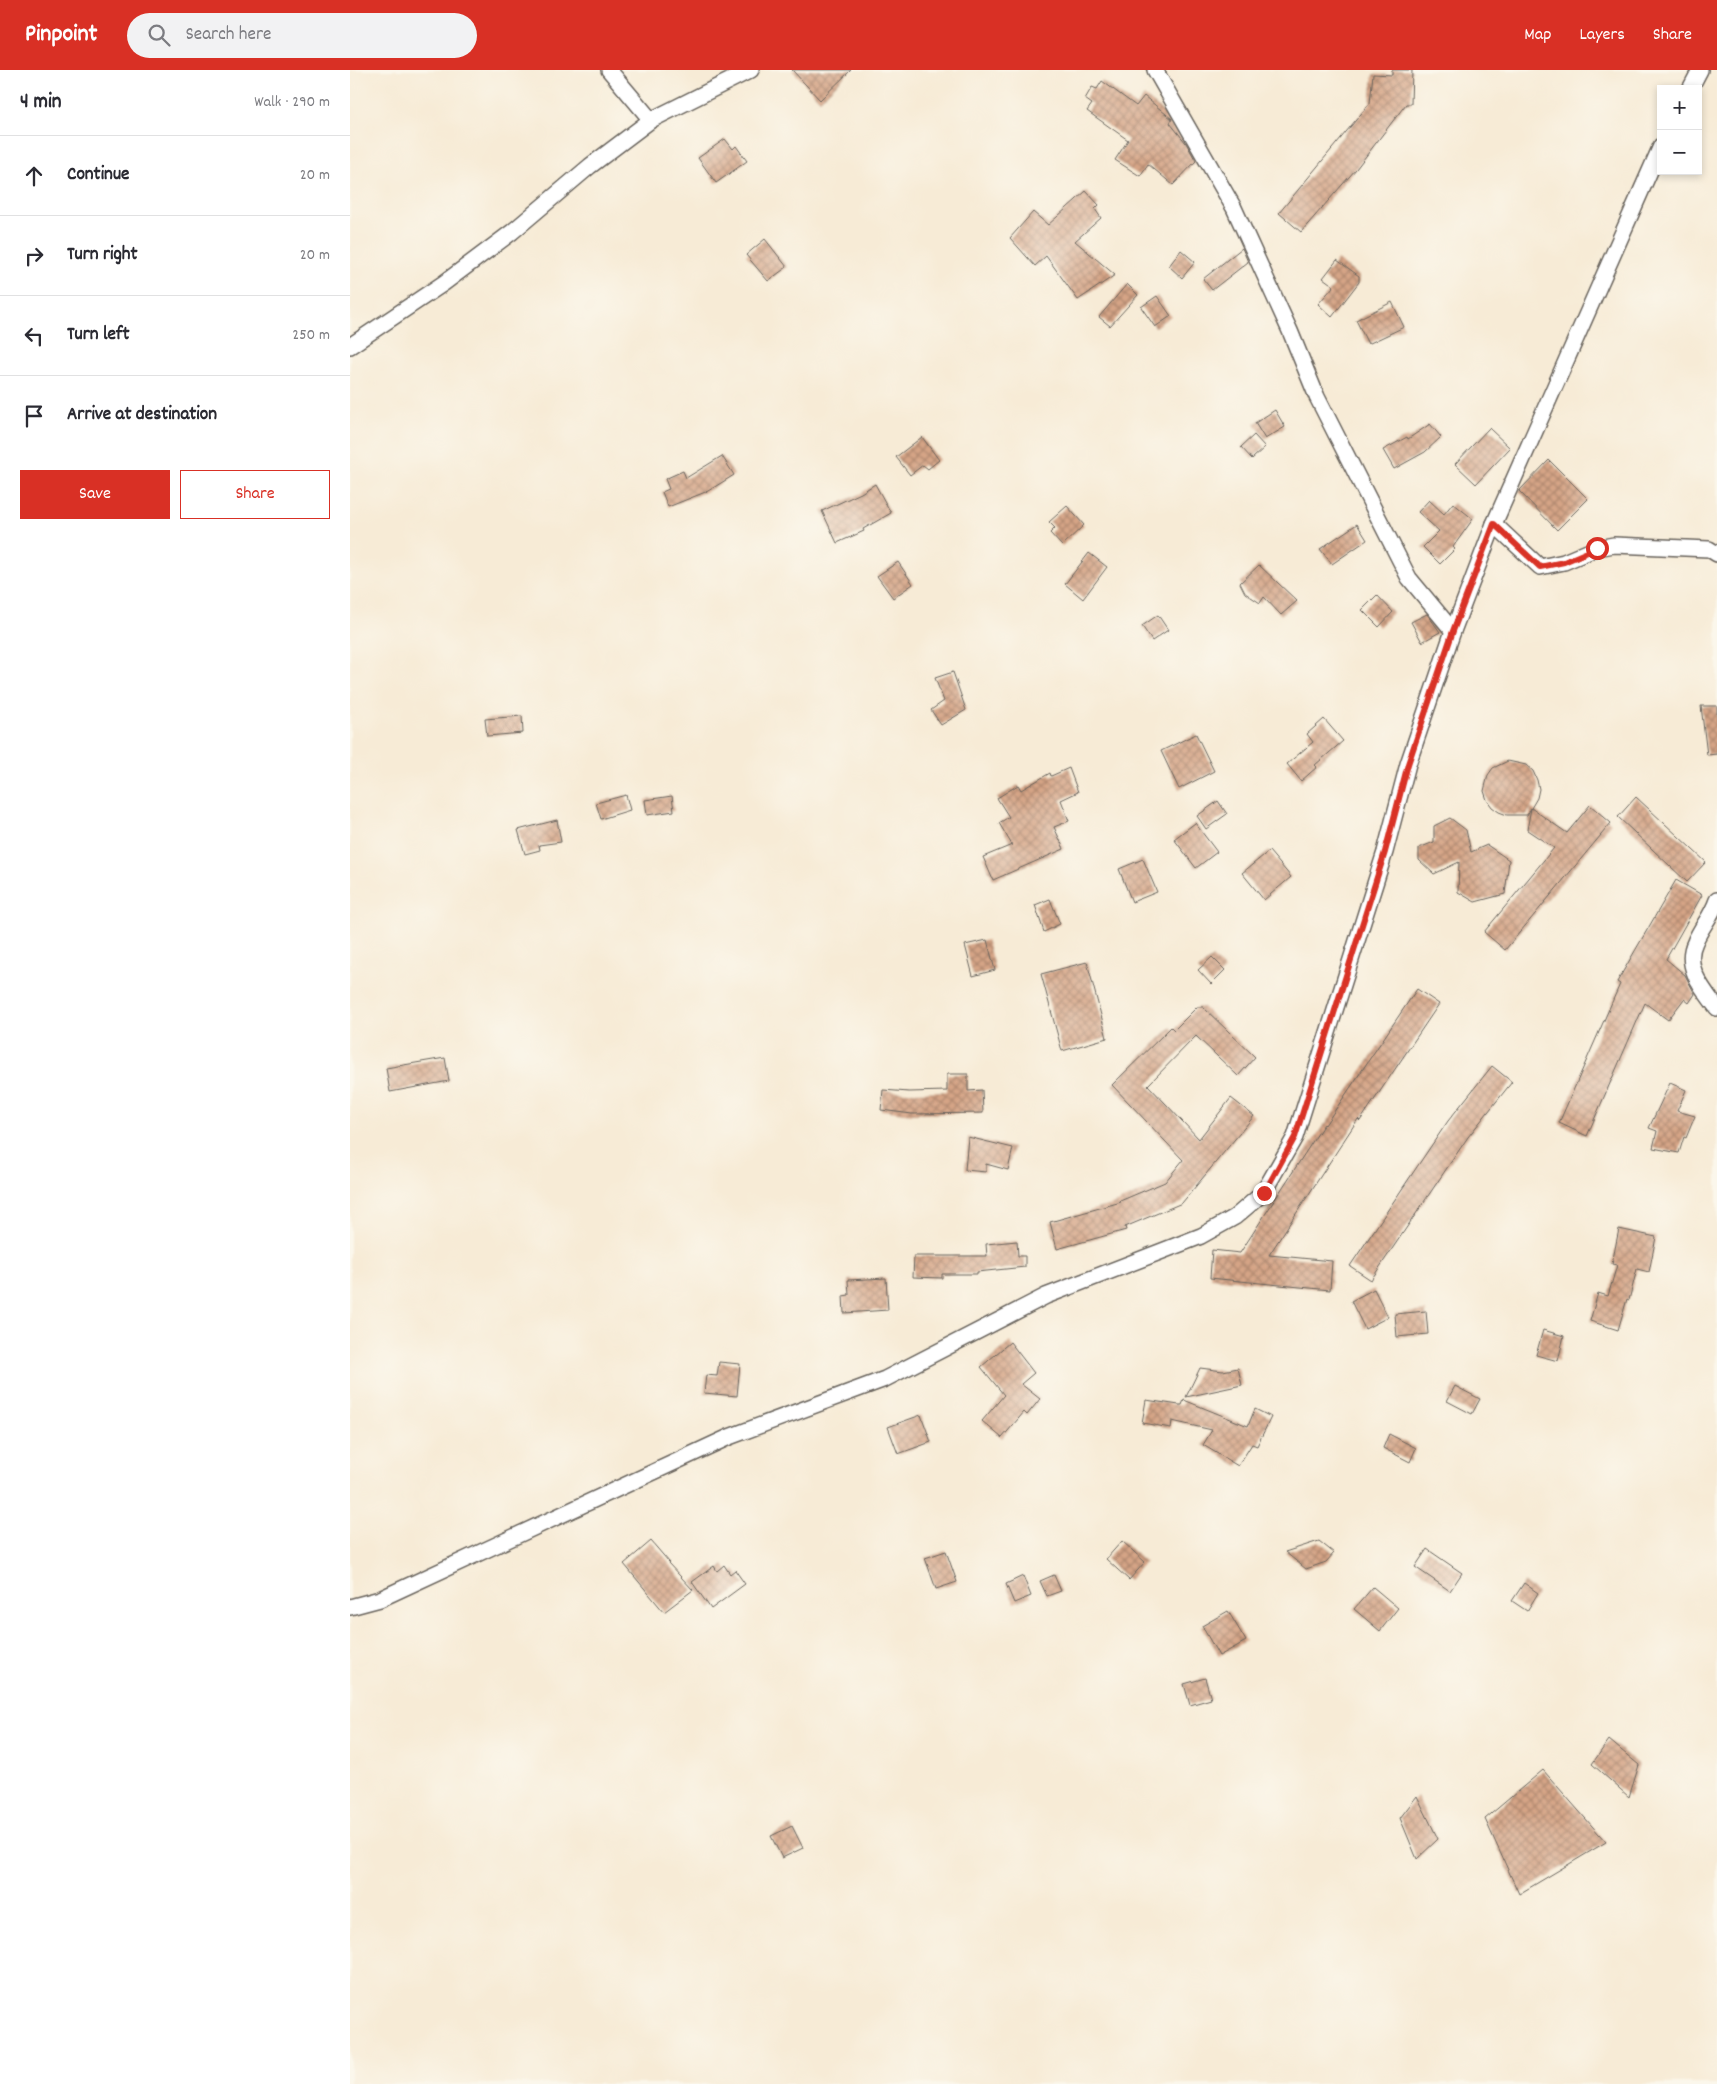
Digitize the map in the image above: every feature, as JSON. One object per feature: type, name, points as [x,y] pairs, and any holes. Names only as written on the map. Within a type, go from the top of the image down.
[{"type":"street","points":[[609,70],[623,84],[651,120]]},
{"type":"street","points":[[350,346],[444,283],[512,232],[590,166],[651,120],[751,70]]},
{"type":"street","points":[[1155,70],[1234,208],[1290,331],[1317,397],[1409,578],[1453,631]]},
{"type":"street","points":[[1692,85],[1700,70]]},
{"type":"street","points":[[350,1607],[380,1599],[729,1437],[884,1378],[1046,1296],[1201,1236],[1235,1217],[1264,1193],[1295,1137],[1385,852],[1408,764],[1453,631],[1494,524],[1657,155]]},
{"type":"street","points":[[1494,524],[1540,567],[1564,562],[1597,548],[1614,545],[1709,549],[1717,554]]},
{"type":"street","points":[[1717,900],[1712,914],[1694,942],[1690,959],[1698,982],[1717,1008]]},
{"type":"building","points":[[792,70],[851,70],[820,100]]},
{"type":"building","points":[[1392,70],[1412,70],[1411,104],[1406,104],[1356,169],[1301,232],[1279,213],[1370,103],[1373,74],[1392,75]]},
{"type":"building","points":[[1102,81],[1136,106],[1144,96],[1172,119],[1170,123],[1186,143],[1196,161],[1173,185],[1148,164],[1140,176],[1115,160],[1128,140],[1087,111],[1092,104],[1085,99],[1092,87],[1097,89]]},
{"type":"building","points":[[725,139],[733,149],[736,146],[747,161],[716,183],[698,158]]},
{"type":"building","points":[[1086,191],[1099,205],[1095,209],[1101,218],[1075,241],[1115,275],[1078,300],[1046,256],[1035,266],[1010,238],[1033,212],[1048,225]]},
{"type":"building","points":[[765,239],[787,267],[768,281],[746,255]]},
{"type":"building","points":[[1242,248],[1248,262],[1212,290],[1203,279]]},
{"type":"building","points":[[1181,250],[1195,262],[1182,278],[1169,266]]},
{"type":"building","points":[[1337,260],[1359,276],[1359,282],[1332,317],[1318,304],[1334,286],[1323,278]]},
{"type":"building","points":[[1127,284],[1138,295],[1110,326],[1099,317]]},
{"type":"building","points":[[1157,296],[1171,316],[1155,327],[1141,307]]},
{"type":"building","points":[[1392,302],[1404,327],[1368,344],[1356,320]]},
{"type":"building","points":[[1275,410],[1285,427],[1265,439],[1255,423]]},
{"type":"building","points":[[1430,424],[1441,437],[1425,452],[1394,469],[1383,450],[1407,437],[1408,439]]},
{"type":"building","points":[[1489,428],[1510,448],[1476,484],[1455,464]]},
{"type":"building","points":[[1254,435],[1265,447],[1252,459],[1241,447]]},
{"type":"building","points":[[922,437],[939,460],[928,469],[923,465],[910,475],[896,457]]},
{"type":"building","points":[[722,456],[734,475],[708,491],[668,507],[662,492],[669,489],[665,479],[683,471],[686,478]]},
{"type":"building","points":[[1549,460],[1588,499],[1557,530],[1519,491]]},
{"type":"building","points":[[875,484],[891,513],[863,529],[864,531],[837,543],[822,511],[861,493]]},
{"type":"building","points":[[1429,500],[1444,514],[1453,503],[1473,519],[1453,547],[1455,549],[1440,564],[1423,547],[1439,531],[1418,512]]},
{"type":"building","points":[[1067,506],[1084,525],[1062,546],[1050,533],[1055,528],[1049,522]]},
{"type":"building","points":[[1357,524],[1367,540],[1332,564],[1320,549]]},
{"type":"building","points":[[1089,553],[1107,567],[1083,599],[1065,584]]},
{"type":"building","points":[[898,562],[913,584],[893,598],[877,576]]},
{"type":"building","points":[[1259,565],[1297,601],[1281,615],[1264,597],[1260,603],[1245,593],[1240,583]]},
{"type":"building","points":[[1377,595],[1393,612],[1379,627],[1362,610]]},
{"type":"building","points":[[1427,614],[1440,632],[1422,642],[1411,622]]},
{"type":"building","points":[[1158,615],[1168,630],[1152,641],[1142,626]]},
{"type":"building","points":[[953,672],[966,710],[941,725],[931,710],[944,701],[935,678]]},
{"type":"building","points":[[1701,706],[1717,706],[1717,754],[1707,755]]},
{"type":"building","points":[[522,716],[523,733],[487,736],[485,719]]},
{"type":"building","points":[[1324,719],[1343,741],[1315,765],[1317,767],[1301,781],[1287,764],[1313,742],[1307,734]]},
{"type":"building","points":[[1196,734],[1214,771],[1179,789],[1161,751]]},
{"type":"building","points":[[1508,761],[1526,765],[1533,771],[1537,780],[1539,789],[1537,798],[1527,815],[1507,815],[1499,812],[1487,800],[1484,791],[1488,775],[1493,768]]},
{"type":"building","points":[[1069,768],[1078,792],[1061,800],[1069,821],[1054,827],[1064,849],[993,880],[983,857],[1012,845],[999,823],[1009,817],[997,798],[1018,785],[1021,790],[1050,773],[1051,776]]},
{"type":"building","points":[[626,795],[630,810],[601,819],[596,803]]},
{"type":"building","points":[[672,796],[674,811],[647,815],[645,800]]},
{"type":"building","points":[[1636,797],[1706,862],[1687,882],[1618,817]]},
{"type":"building","points":[[1218,801],[1227,814],[1206,829],[1197,816]]},
{"type":"building","points":[[1590,805],[1611,823],[1505,950],[1484,932],[1554,848],[1527,830],[1531,808],[1567,833]]},
{"type":"building","points":[[1450,818],[1466,830],[1471,852],[1487,845],[1509,860],[1505,894],[1475,902],[1458,892],[1459,862],[1434,874],[1419,860],[1419,848],[1434,842],[1434,826]]},
{"type":"building","points":[[557,820],[561,842],[539,845],[540,850],[525,854],[518,830]]},
{"type":"building","points":[[1195,823],[1217,852],[1196,868],[1174,839]]},
{"type":"building","points":[[1269,851],[1291,877],[1264,900],[1242,873]]},
{"type":"building","points":[[1143,859],[1157,892],[1132,902],[1119,869]]},
{"type":"building","points":[[1676,880],[1702,895],[1666,959],[1685,975],[1695,994],[1689,1003],[1684,999],[1668,1020],[1645,1003],[1587,1136],[1559,1123],[1620,984],[1617,982]]},
{"type":"building","points":[[1050,899],[1060,924],[1044,932],[1035,905]]},
{"type":"building","points":[[987,940],[995,970],[973,976],[965,945]]},
{"type":"building","points":[[1212,957],[1225,970],[1211,984],[1198,970]]},
{"type":"building","points":[[1087,962],[1107,1038],[1062,1051],[1041,974]]},
{"type":"building","points":[[1417,989],[1439,1004],[1360,1121],[1358,1119],[1269,1255],[1332,1261],[1330,1290],[1210,1278],[1212,1250],[1240,1253],[1324,1124]]},
{"type":"building","points":[[1197,1007],[1203,1007],[1255,1057],[1238,1076],[1196,1036],[1148,1085],[1199,1139],[1231,1098],[1254,1116],[1182,1203],[1125,1227],[1126,1230],[1057,1249],[1050,1222],[1121,1202],[1165,1182],[1183,1160],[1112,1085],[1171,1027],[1174,1030]]},
{"type":"building","points":[[445,1058],[449,1081],[390,1092],[386,1068]]},
{"type":"building","points":[[1492,1066],[1512,1082],[1468,1137],[1371,1280],[1350,1266],[1448,1121]]},
{"type":"building","points":[[947,1074],[968,1074],[968,1091],[982,1090],[983,1113],[912,1114],[881,1110],[883,1090],[909,1092],[947,1091]]},
{"type":"building","points":[[1670,1083],[1686,1090],[1677,1111],[1695,1116],[1686,1138],[1684,1137],[1679,1153],[1653,1148],[1657,1131],[1649,1128]]},
{"type":"building","points":[[968,1137],[1013,1148],[1008,1170],[986,1164],[986,1172],[965,1170]]},
{"type":"building","points":[[1619,1229],[1656,1237],[1649,1272],[1637,1269],[1629,1300],[1627,1299],[1618,1330],[1590,1321],[1598,1293],[1608,1296],[1617,1265],[1612,1264]]},
{"type":"building","points":[[1017,1241],[1018,1256],[1025,1256],[1025,1267],[977,1272],[977,1274],[942,1274],[942,1278],[913,1277],[914,1256],[987,1256],[986,1244]]},
{"type":"building","points":[[886,1278],[888,1310],[844,1313],[843,1296],[849,1295],[848,1280]]},
{"type":"building","points":[[1374,1289],[1388,1317],[1365,1329],[1351,1301]]},
{"type":"building","points":[[1426,1311],[1428,1334],[1397,1337],[1395,1314]]},
{"type":"building","points":[[1543,1330],[1564,1336],[1558,1361],[1536,1355]]},
{"type":"building","points":[[1010,1342],[1034,1373],[1021,1384],[1040,1399],[1027,1415],[1024,1412],[1002,1438],[982,1421],[1004,1395],[981,1367]]},
{"type":"building","points":[[719,1362],[740,1364],[737,1396],[704,1393],[706,1375],[717,1376]]},
{"type":"building","points":[[1200,1368],[1223,1371],[1238,1368],[1242,1385],[1186,1397]]},
{"type":"building","points":[[1455,1386],[1480,1399],[1472,1414],[1447,1401]]},
{"type":"building","points":[[1146,1400],[1182,1405],[1184,1400],[1248,1426],[1255,1409],[1271,1417],[1257,1446],[1252,1444],[1238,1466],[1203,1445],[1212,1430],[1172,1421],[1171,1428],[1142,1423]]},
{"type":"building","points":[[921,1415],[931,1442],[898,1454],[888,1427]]},
{"type":"building","points":[[1389,1434],[1416,1448],[1410,1462],[1383,1448]]},
{"type":"building","points":[[651,1541],[693,1590],[664,1612],[624,1564]]},
{"type":"building","points":[[1122,1541],[1145,1562],[1129,1580],[1106,1559]]},
{"type":"building","points":[[1319,1541],[1334,1553],[1326,1562],[1306,1569],[1285,1552]]},
{"type":"building","points":[[1427,1549],[1462,1573],[1450,1591],[1415,1567]]},
{"type":"building","points":[[946,1551],[957,1582],[936,1589],[925,1558]]},
{"type":"building","points":[[724,1565],[730,1574],[735,1570],[745,1584],[711,1609],[692,1582],[714,1566],[717,1571]]},
{"type":"building","points":[[1054,1575],[1061,1591],[1047,1596],[1040,1581]]},
{"type":"building","points":[[1023,1576],[1031,1596],[1014,1603],[1006,1584]]},
{"type":"building","points":[[1524,1583],[1538,1593],[1527,1611],[1512,1601]]},
{"type":"building","points":[[1373,1587],[1398,1608],[1380,1631],[1354,1609]]},
{"type":"building","points":[[1228,1611],[1246,1641],[1219,1656],[1202,1626]]},
{"type":"building","points":[[1205,1678],[1211,1699],[1190,1705],[1184,1684]]},
{"type":"building","points":[[1609,1740],[1639,1765],[1629,1797],[1592,1764]]},
{"type":"building","points":[[1543,1770],[1606,1842],[1519,1894],[1485,1819]]},
{"type":"building","points":[[1417,1796],[1438,1839],[1417,1859],[1400,1818]]},
{"type":"building","points":[[792,1826],[803,1848],[782,1858],[771,1836]]},
{"type":"route","points":[[1264,1193],[1295,1137],[1385,852],[1408,764],[1453,631],[1494,524],[1540,567],[1564,562],[1597,548]]}]
